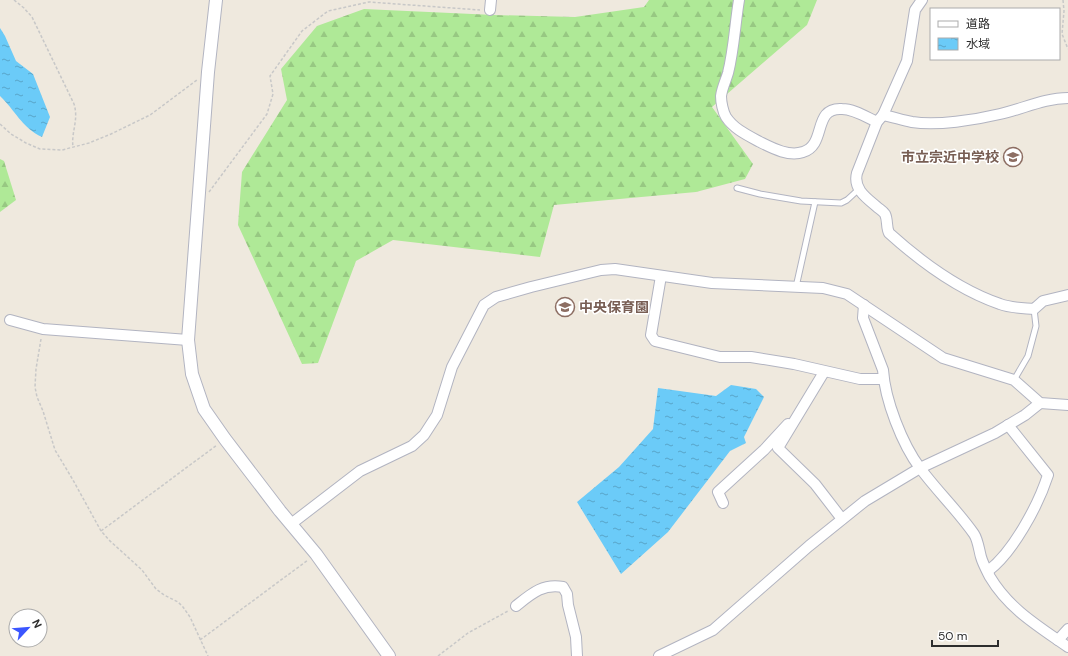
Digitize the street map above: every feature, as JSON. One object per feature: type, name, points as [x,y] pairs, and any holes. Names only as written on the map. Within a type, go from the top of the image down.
[{"type":"street","points":[[216,0],[208,72],[188,340],[192,374],[204,409],[225,439],[316,554],[389,656]]},
{"type":"street","points":[[739,0],[728,72],[721,96],[725,115],[735,128],[773,149],[803,152],[812,148],[816,141],[822,118],[833,110],[842,109],[880,118],[935,123],[1001,114],[1055,98],[1068,98]]},
{"type":"street","points":[[922,0],[915,10],[907,61],[880,118],[857,173],[855,179],[859,189],[866,198],[884,212],[889,233],[918,258],[958,285],[1001,304],[1034,309],[1043,301],[1068,295]]},
{"type":"street","points":[[291,524],[360,472],[412,446],[424,435],[437,415],[452,367],[484,305],[496,298],[531,287],[601,270],[615,269],[712,283],[823,288],[847,294],[943,358],[1014,380],[1040,403],[1068,405]]},
{"type":"street","points":[[661,276],[651,336],[655,341],[720,356],[751,358],[794,364],[860,379],[883,379]]},
{"type":"street","points":[[864,305],[863,318],[883,370],[883,379],[896,421],[907,447],[920,468],[975,536],[982,560],[988,571],[1015,609],[1068,647]]},
{"type":"street","points":[[10,320],[44,329],[188,340]]},
{"type":"street","points":[[824,372],[778,448],[815,484],[842,519]]},
{"type":"street","points":[[659,656],[712,630],[809,546],[865,501],[920,468],[1008,425],[1025,415],[1040,403]]},
{"type":"street","points":[[723,503],[718,492],[764,450],[787,424],[798,415]]},
{"type":"street","points":[[988,571],[997,564],[1012,545],[1042,493],[1048,476],[1008,425]]},
{"type":"street","points":[[516,606],[534,591],[548,586],[564,587],[567,594],[568,606],[576,637],[577,656]]},
{"type":"street","points":[[1058,640],[1068,629]]},
{"type":"lane","points":[[736,188],[801,201],[840,203],[847,200],[859,189]]},
{"type":"lane","points":[[796,287],[815,202]]},
{"type":"lane","points":[[1014,380],[1028,356],[1036,326],[1034,309]]},
{"type":"path","points":[[14,0],[32,17],[74,104],[76,118],[72,142],[73,147]]},
{"type":"path","points":[[1063,0],[1064,11],[1062,34],[1068,49]]},
{"type":"path","points":[[198,208],[267,114],[273,94],[270,76],[302,31],[328,11],[369,2],[491,5]]},
{"type":"path","points":[[0,124],[11,134],[40,149],[62,150],[89,143],[150,115],[208,72]]},
{"type":"path","points":[[44,329],[36,369],[35,387],[55,450],[101,531],[142,570],[156,589],[178,602],[183,607],[190,617],[208,656]]},
{"type":"path","points":[[101,531],[225,439]]},
{"type":"path","points":[[200,640],[316,554]]},
{"type":"path","points":[[438,656],[468,633],[498,618],[516,606]]},
{"type":"green space","points":[[649,0],[817,0],[807,25],[712,107],[753,164],[745,179],[696,192],[554,205],[540,257],[393,240],[356,261],[318,363],[302,364],[238,225],[242,172],[287,100],[281,69],[317,26],[364,9],[575,17],[644,7]]},
{"type":"green space","points":[[0,159],[4,161],[16,200],[0,212]]},
{"type":"water","points":[[0,28],[16,61],[33,74],[50,117],[42,137],[29,129],[0,96]]},
{"type":"water","points":[[731,385],[756,389],[764,397],[744,437],[746,443],[730,451],[668,532],[621,574],[577,502],[619,467],[653,429],[658,388],[716,396]]},
{"type":"place","name":"市立宗近中学校","points":[[1013,157]]},
{"type":"place","name":"中央保育園","points":[[565,307]]}]
